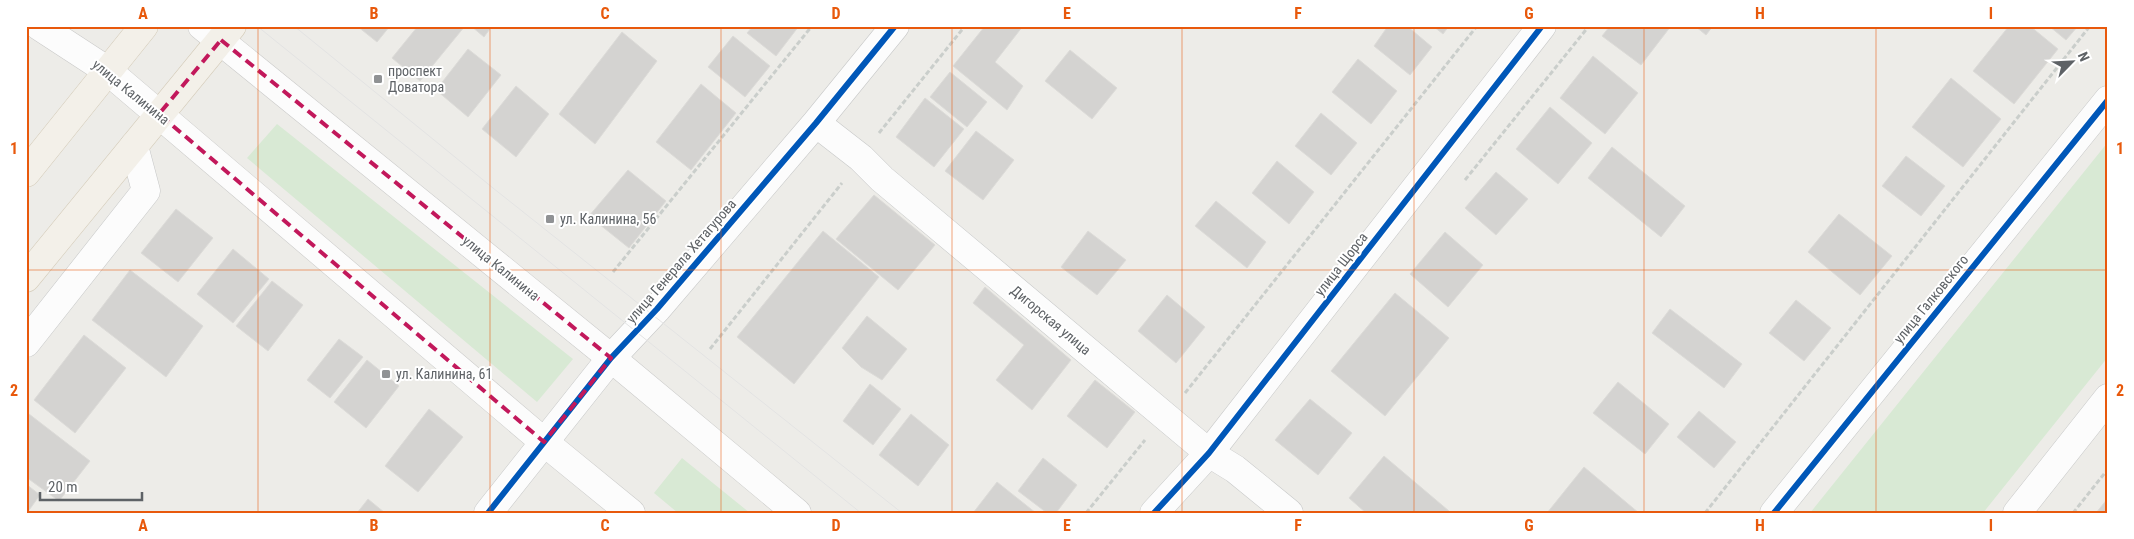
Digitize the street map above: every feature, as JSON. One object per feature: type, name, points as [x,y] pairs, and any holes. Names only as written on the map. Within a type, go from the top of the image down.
[{"type":"main road","points":[[26,173],[144,26]]},
{"type":"main road","points":[[26,278],[134,146],[219,31]]},
{"type":"street","name":"улица Калинина","points":[[39,26],[108,71],[544,442],[631,513]]},
{"type":"street","name":"улица Генерала Хетагурова","points":[[488,513],[611,358],[658,309],[896,26]]},
{"type":"street","name":"улица Щорса","points":[[1154,513],[1209,453],[1542,26]]},
{"type":"street","name":"улица Калинина","points":[[219,31],[797,513]]},
{"type":"street","name":"улица Галковского","points":[[1774,513],[2108,100]]},
{"type":"street","name":"Дигорская улица","points":[[816,123],[861,158],[897,191],[1209,453],[1235,470],[1289,513]]},
{"type":"street","points":[[26,343],[146,191],[134,146]]},
{"type":"street","points":[[2017,513],[2108,398]]},
{"type":"path","points":[[613,272],[812,26]]},
{"type":"path","points":[[874,139],[965,26]]},
{"type":"path","points":[[1183,396],[1476,26]]},
{"type":"path","points":[[1705,513],[2090,26]]},
{"type":"path","points":[[710,349],[843,181]]},
{"type":"path","points":[[2073,513],[2108,469]]},
{"type":"highlighted area","points":[[221,40],[611,358],[544,442],[159,114]]},
{"type":"green space","points":[[277,124],[573,359],[537,402],[247,158]]},
{"type":"green space","points":[[2108,142],[2108,357],[1983,513],[1810,513]]},
{"type":"green space","points":[[682,458],[750,513],[678,513],[654,493]]},
{"type":"building","points":[[357,26],[390,26],[377,42]]},
{"type":"building","points":[[418,26],[465,26],[420,81],[392,58]]},
{"type":"building","points":[[471,26],[492,26],[484,37]]},
{"type":"building","points":[[753,26],[799,26],[776,56],[747,33]]},
{"type":"building","points":[[985,26],[1023,26],[995,62],[1023,86],[1007,110],[953,66]]},
{"type":"building","points":[[1388,26],[1407,26],[1432,47],[1410,75],[1374,46]]},
{"type":"building","points":[[1433,26],[1449,26],[1443,34]]},
{"type":"building","points":[[1610,26],[1671,26],[1641,65],[1602,36]]},
{"type":"building","points":[[1695,26],[1713,26],[1706,35]]},
{"type":"building","points":[[2009,26],[2030,26],[2058,49],[2014,104],[1973,71]]},
{"type":"building","points":[[2049,26],[2078,26],[2066,40]]},
{"type":"building","points":[[622,32],[657,61],[595,144],[559,114]]},
{"type":"building","points":[[733,36],[770,66],[745,97],[708,67]]},
{"type":"building","points":[[468,49],[501,75],[468,117],[436,90]]},
{"type":"building","points":[[1070,50],[1117,88],[1092,119],[1045,81]]},
{"type":"building","points":[[1593,56],[1638,93],[1605,134],[1560,98]]},
{"type":"building","points":[[1358,59],[1397,91],[1371,124],[1332,92]]},
{"type":"building","points":[[950,72],[987,102],[967,127],[930,97]]},
{"type":"building","points":[[1951,78],[2001,119],[1963,167],[1912,127]]},
{"type":"building","points":[[701,84],[736,113],[691,170],[656,142]]},
{"type":"building","points":[[516,86],[549,114],[516,157],[482,129]]},
{"type":"building","points":[[925,98],[964,129],[934,167],[896,137]]},
{"type":"building","points":[[1550,107],[1592,143],[1558,184],[1516,149]]},
{"type":"building","points":[[1321,113],[1357,143],[1331,175],[1295,146]]},
{"type":"building","points":[[976,131],[1014,160],[983,200],[945,171]]},
{"type":"building","points":[[1612,147],[1685,206],[1661,237],[1588,178]]},
{"type":"building","points":[[1906,156],[1945,186],[1921,216],[1882,186]]},
{"type":"building","points":[[1277,161],[1314,192],[1289,224],[1252,193]]},
{"type":"building","points":[[628,170],[666,201],[629,248],[589,216]]},
{"type":"building","points":[[1496,172],[1528,199],[1496,235],[1465,208]]},
{"type":"building","points":[[874,195],[935,245],[898,290],[836,239]]},
{"type":"building","points":[[1216,201],[1266,242],[1247,268],[1195,226]]},
{"type":"building","points":[[176,209],[213,238],[178,282],[141,253]]},
{"type":"building","points":[[1839,214],[1892,256],[1860,295],[1808,252]]},
{"type":"building","points":[[823,231],[879,277],[794,384],[737,337]]},
{"type":"building","points":[[1088,231],[1126,260],[1097,295],[1061,267]]},
{"type":"building","points":[[1445,232],[1483,265],[1448,307],[1410,274]]},
{"type":"building","points":[[233,249],[269,279],[233,323],[197,294]]},
{"type":"building","points":[[130,270],[203,326],[166,377],[92,320]]},
{"type":"building","points":[[272,281],[303,305],[268,351],[236,326]]},
{"type":"building","points":[[985,287],[1071,360],[1032,410],[996,380],[1024,345],[973,303]]},
{"type":"building","points":[[1395,293],[1449,338],[1385,416],[1331,371]]},
{"type":"building","points":[[1167,295],[1205,327],[1176,363],[1138,331]]},
{"type":"building","points":[[1796,300],[1831,328],[1804,361],[1769,333]]},
{"type":"building","points":[[1670,309],[1742,364],[1724,388],[1652,333]]},
{"type":"building","points":[[867,316],[907,349],[882,380],[861,367],[842,348]]},
{"type":"building","points":[[84,335],[126,368],[75,433],[34,400]]},
{"type":"building","points":[[339,339],[363,357],[330,398],[307,380]]},
{"type":"building","points":[[367,360],[399,386],[366,428],[334,402]]},
{"type":"building","points":[[1095,380],[1135,412],[1107,448],[1067,416]]},
{"type":"building","points":[[1618,382],[1669,424],[1645,454],[1593,413]]},
{"type":"building","points":[[870,384],[901,409],[873,445],[843,421]]},
{"type":"building","points":[[1310,399],[1352,433],[1318,475],[1275,440]]},
{"type":"building","points":[[429,409],[463,437],[418,492],[385,466]]},
{"type":"building","points":[[1699,411],[1736,442],[1714,468],[1677,437]]},
{"type":"building","points":[[29,414],[90,461],[59,501],[26,477],[26,417]]},
{"type":"building","points":[[911,414],[949,445],[918,486],[879,455]]},
{"type":"building","points":[[1384,456],[1449,511],[1447,513],[1366,513],[1349,498]]},
{"type":"building","points":[[1043,458],[1077,485],[1056,513],[1047,513],[1018,491]]},
{"type":"building","points":[[1584,467],[1639,513],[1547,513]]},
{"type":"building","points":[[997,482],[1036,513],[973,513]]},
{"type":"building","points":[[26,484],[40,495],[27,513],[26,513]]},
{"type":"building","points":[[2108,498],[2108,513],[2096,513]]},
{"type":"building","points":[[368,499],[385,513],[357,513]]},
{"type":"tram line","points":[[257,26],[861,513]]},
{"type":"tram line","points":[[294,26],[493,188],[902,513]]},
{"type":"cycle path","points":[[488,513],[611,358],[657,309],[816,123],[895,26]]},
{"type":"cycle path","points":[[1154,513],[1209,453],[1542,26]]},
{"type":"cycle path","points":[[1774,513],[2108,100]]},
{"type":"place","name":"проспект Доватора","points":[[378,79]]},
{"type":"place","name":"ул. Калинина, 56","points":[[550,219]]},
{"type":"place","name":"ул. Калинина, 61","points":[[386,374]]}]
